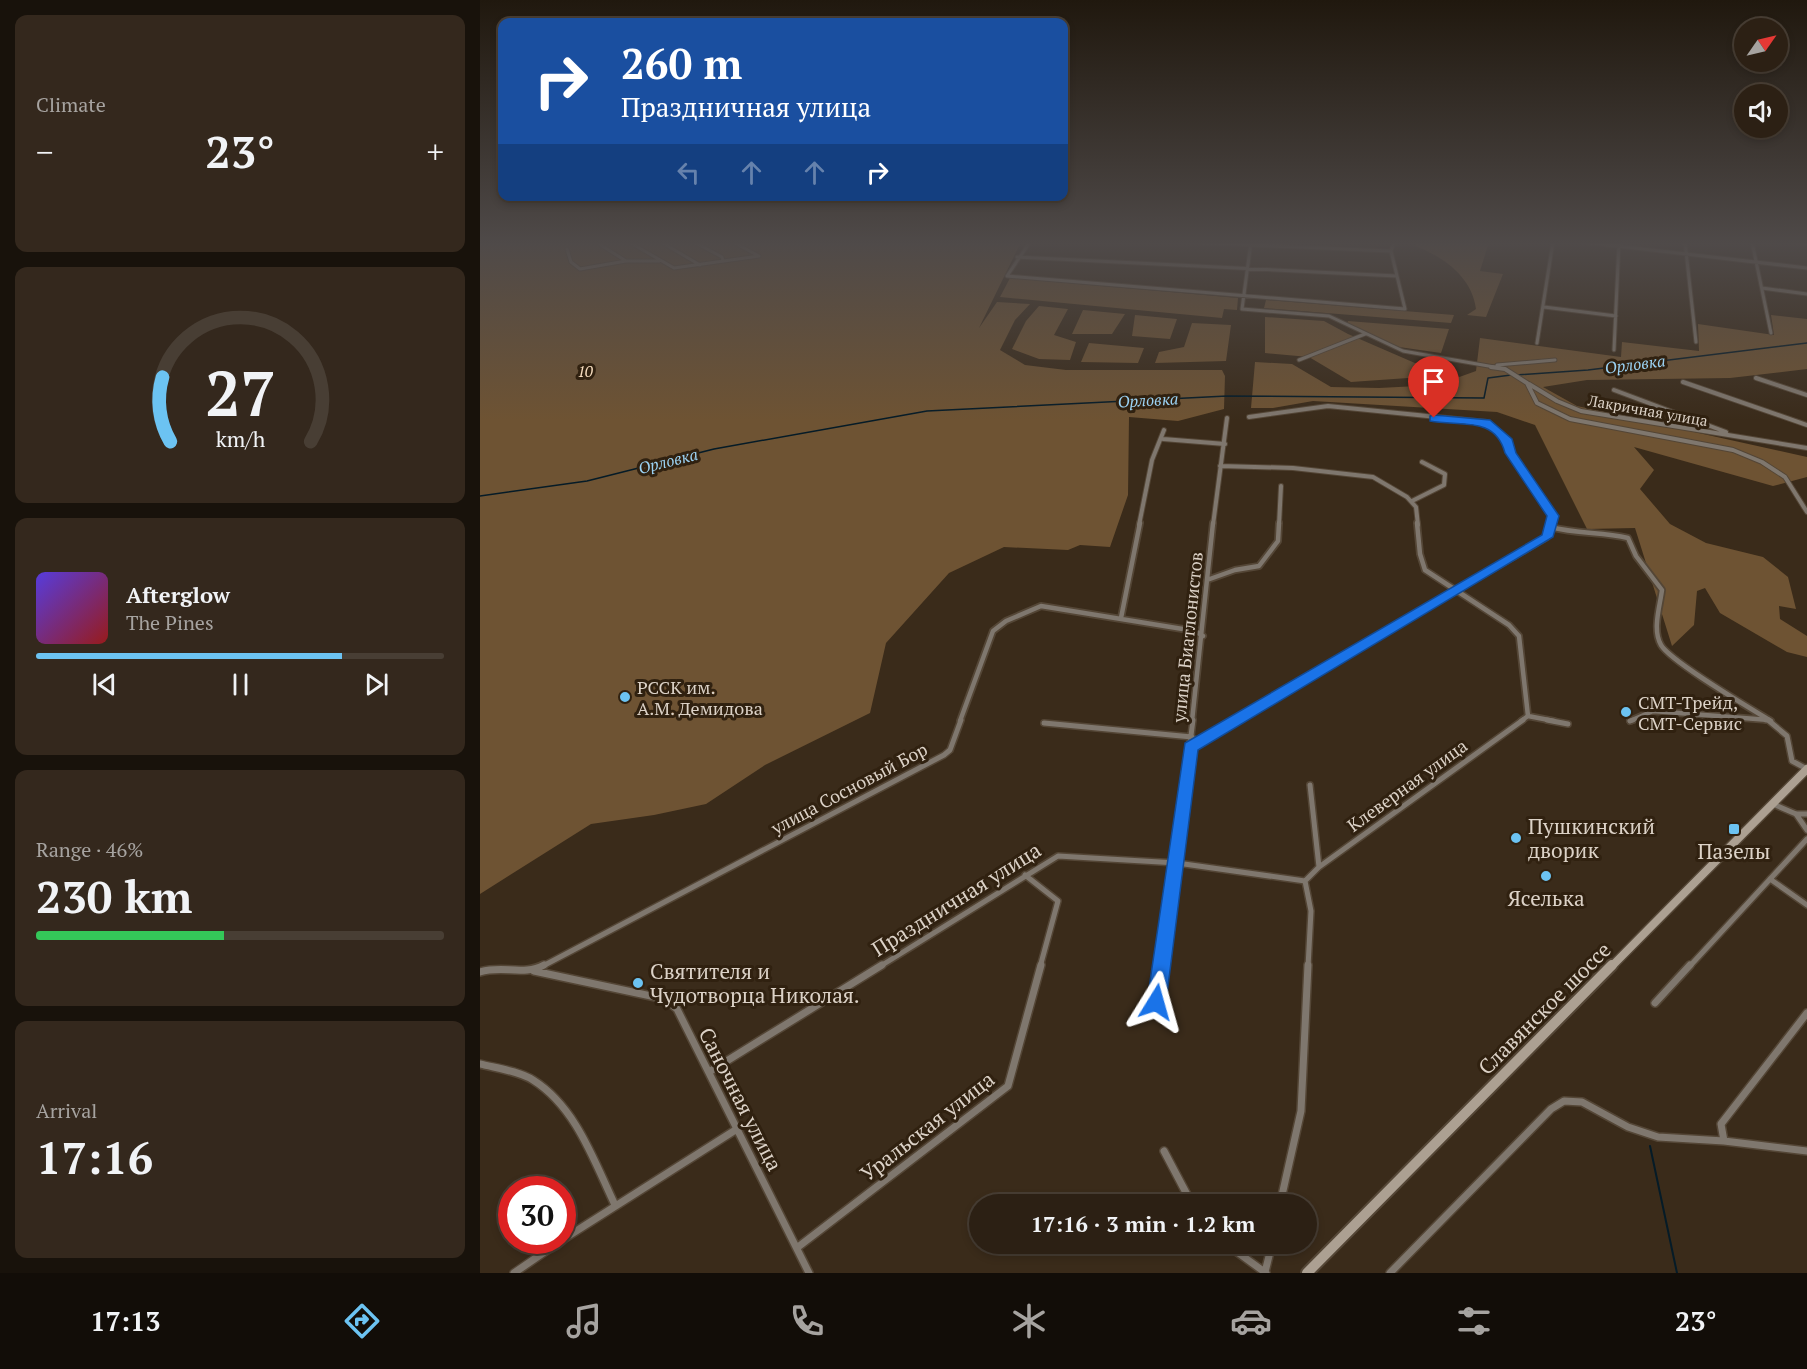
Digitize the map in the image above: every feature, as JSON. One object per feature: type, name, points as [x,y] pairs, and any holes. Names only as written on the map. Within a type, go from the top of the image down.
[{"type":"main road","name":"Славянское шоссе","points":[[1307,1273],[1807,769]]},
{"type":"street","points":[[1244,301],[1242,309],[1329,316],[1403,351],[1495,365],[1513,372],[1527,383],[1537,403],[1570,419],[1712,444],[1762,462],[1785,477],[1807,512]]},
{"type":"street","points":[[1312,301],[1405,309],[1403,301]]},
{"type":"street","points":[[1537,343],[1545,301]]},
{"type":"street","points":[[1614,350],[1617,301]]},
{"type":"street","points":[[1691,301],[1696,342]]},
{"type":"street","points":[[1764,301],[1771,333]]},
{"type":"street","points":[[1544,307],[1616,316]]},
{"type":"street","points":[[1299,360],[1365,334]]},
{"type":"street","points":[[1495,365],[1555,360]]},
{"type":"street","points":[[1756,378],[1807,395]]},
{"type":"street","points":[[1683,382],[1807,425]]},
{"type":"street","name":"Лакричная улица","points":[[1527,383],[1557,401],[1581,411],[1807,448]]},
{"type":"street","name":"Лакричная улица","points":[[1614,390],[1737,436]]},
{"type":"street","points":[[1191,747],[1547,537],[1553,516],[1511,453],[1508,442],[1487,422],[1328,406],[1249,417]]},
{"type":"street","name":"улица Биатлонистов","points":[[1156,1002],[1177,863],[1203,636],[1206,580],[1227,418]]},
{"type":"street","points":[[1121,618],[1152,460],[1163,439],[1164,430]]},
{"type":"street","points":[[1163,439],[1224,444]]},
{"type":"street","points":[[1412,501],[1444,484],[1445,474],[1422,462]]},
{"type":"street","points":[[1220,466],[1367,475],[1412,501],[1416,507],[1420,554],[1425,570],[1455,592],[1509,625],[1519,636],[1528,716],[1568,724]]},
{"type":"street","points":[[1206,580],[1235,570],[1259,566],[1277,545],[1281,486]]},
{"type":"street","points":[[1550,527],[1577,534],[1607,532],[1628,538],[1636,556],[1662,590],[1657,629],[1661,645],[1688,667],[1771,720],[1786,736],[1792,761],[1807,769]]},
{"type":"street","name":"улица Сосновый Бор","points":[[533,971],[944,755],[950,750],[993,631],[999,626],[1041,606],[1195,631],[1203,636]]},
{"type":"street","points":[[1630,721],[1653,711],[1771,720]]},
{"type":"street","name":"Клеверная улица","points":[[1305,881],[1319,867],[1528,716]]},
{"type":"street","points":[[1044,723],[1192,737]]},
{"type":"street","points":[[1310,785],[1319,867]]},
{"type":"street","points":[[1772,804],[1796,814],[1807,814]]},
{"type":"street","points":[[1796,814],[1807,830]]},
{"type":"street","points":[[1655,1002],[1807,839]]},
{"type":"street","name":"Праздничная улица","points":[[710,1072],[1058,856],[1177,863],[1305,881]]},
{"type":"street","name":"Уральская улица","points":[[798,1247],[1008,1086],[1058,901],[1025,875]]},
{"type":"street","points":[[1770,879],[1807,905]]},
{"type":"street","points":[[1282,1194],[1301,1111],[1311,911],[1305,881]]},
{"type":"street","points":[[480,972],[493,968],[533,971]]},
{"type":"street","name":"Саночная улица","points":[[533,971],[665,999],[677,1009],[809,1273]]},
{"type":"street","points":[[1724,1141],[1721,1124],[1807,1013]]},
{"type":"street","points":[[480,1064],[531,1078],[545,1089],[579,1128],[615,1205]]},
{"type":"street","points":[[1390,1273],[1551,1109],[1564,1101],[1582,1102],[1628,1127],[1658,1137],[1724,1141],[1807,1151]]},
{"type":"street","points":[[576,1231],[737,1129]]},
{"type":"street","points":[[1164,1151],[1187,1194]]},
{"type":"street","points":[[514,1273],[542,1254]]},
{"type":"street","points":[[1240,1254],[1266,1273],[1270,1254]]},
{"type":"green space","name":"10","points":[[480,301],[992,301],[979,328],[997,302],[1030,304],[1015,320],[1000,350],[1025,365],[1066,370],[1222,370],[1225,376],[1224,409],[1178,421],[1129,417],[1128,495],[1110,547],[1080,545],[1068,550],[1004,547],[949,573],[886,643],[870,713],[765,765],[706,804],[654,815],[591,824],[480,894]]},
{"type":"green space","points":[[1047,301],[1238,301],[1237,310],[1224,309],[1222,318]]},
{"type":"green space","points":[[1266,301],[1284,301],[1454,315],[1451,323],[1264,308]]},
{"type":"green space","points":[[1474,301],[1492,301],[1486,317],[1467,315],[1476,309]]},
{"type":"green space","points":[[1039,306],[1068,309],[1054,335],[1076,342],[1070,360],[1039,359],[1012,349],[1026,321]]},
{"type":"green space","points":[[1083,310],[1125,314],[1112,334],[1072,334]]},
{"type":"green space","points":[[1135,315],[1177,319],[1170,339],[1132,336]]},
{"type":"green space","points":[[1771,315],[1807,319],[1807,369],[1730,378],[1587,380],[1543,387],[1577,406],[1807,457],[1807,477],[1773,486],[1634,447],[1654,470],[1640,489],[1670,524],[1706,543],[1763,557],[1788,577],[1796,609],[1779,606],[1780,619],[1807,636],[1807,657],[1787,652],[1720,613],[1705,588],[1697,591],[1694,625],[1672,646],[1635,528],[1587,529],[1535,425],[1497,412],[1313,401],[1273,408],[1251,408],[1255,362],[1292,364],[1331,387],[1379,388],[1437,385],[1476,371],[1480,338],[1621,357],[1622,342],[1699,351],[1698,324],[1774,335]]},
{"type":"green space","points":[[1265,317],[1324,321],[1348,334],[1431,370],[1408,378],[1351,382],[1309,357],[1265,353]]},
{"type":"green space","points":[[1348,321],[1449,329],[1441,353],[1399,347],[1347,324]]},
{"type":"green space","points":[[1192,323],[1231,325],[1226,361],[1155,363],[1159,352],[1184,347]]},
{"type":"green space","points":[[1089,343],[1144,348],[1138,363],[1081,362]]},
{"type":"waterway","name":"Орловка","points":[[1516,375],[1588,370],[1807,343]]},
{"type":"waterway","name":"Орловка","points":[[480,496],[587,481],[714,449],[927,411],[1227,396],[1484,398],[1488,378],[1511,375]]},
{"type":"waterway","points":[[1650,1146],[1677,1273]]},
{"type":"place","name":"РССК им. А.М. Демидова","points":[[625,697]]},
{"type":"place","name":"СМТ-Трейд, СМТ-Сервис","points":[[1626,712]]},
{"type":"place","name":"Пазелы","points":[[1734,829]]},
{"type":"place","name":"Пушкинский дворик","points":[[1516,838]]},
{"type":"place","name":"Яселька","points":[[1546,876]]},
{"type":"place","name":"Святителя и Чудотворца Николая.","points":[[638,983]]},
{"type":"route","points":[[1156,1002],[1177,863],[1191,747],[1547,537],[1553,516],[1511,453],[1508,442],[1487,422],[1434,418]]}]
